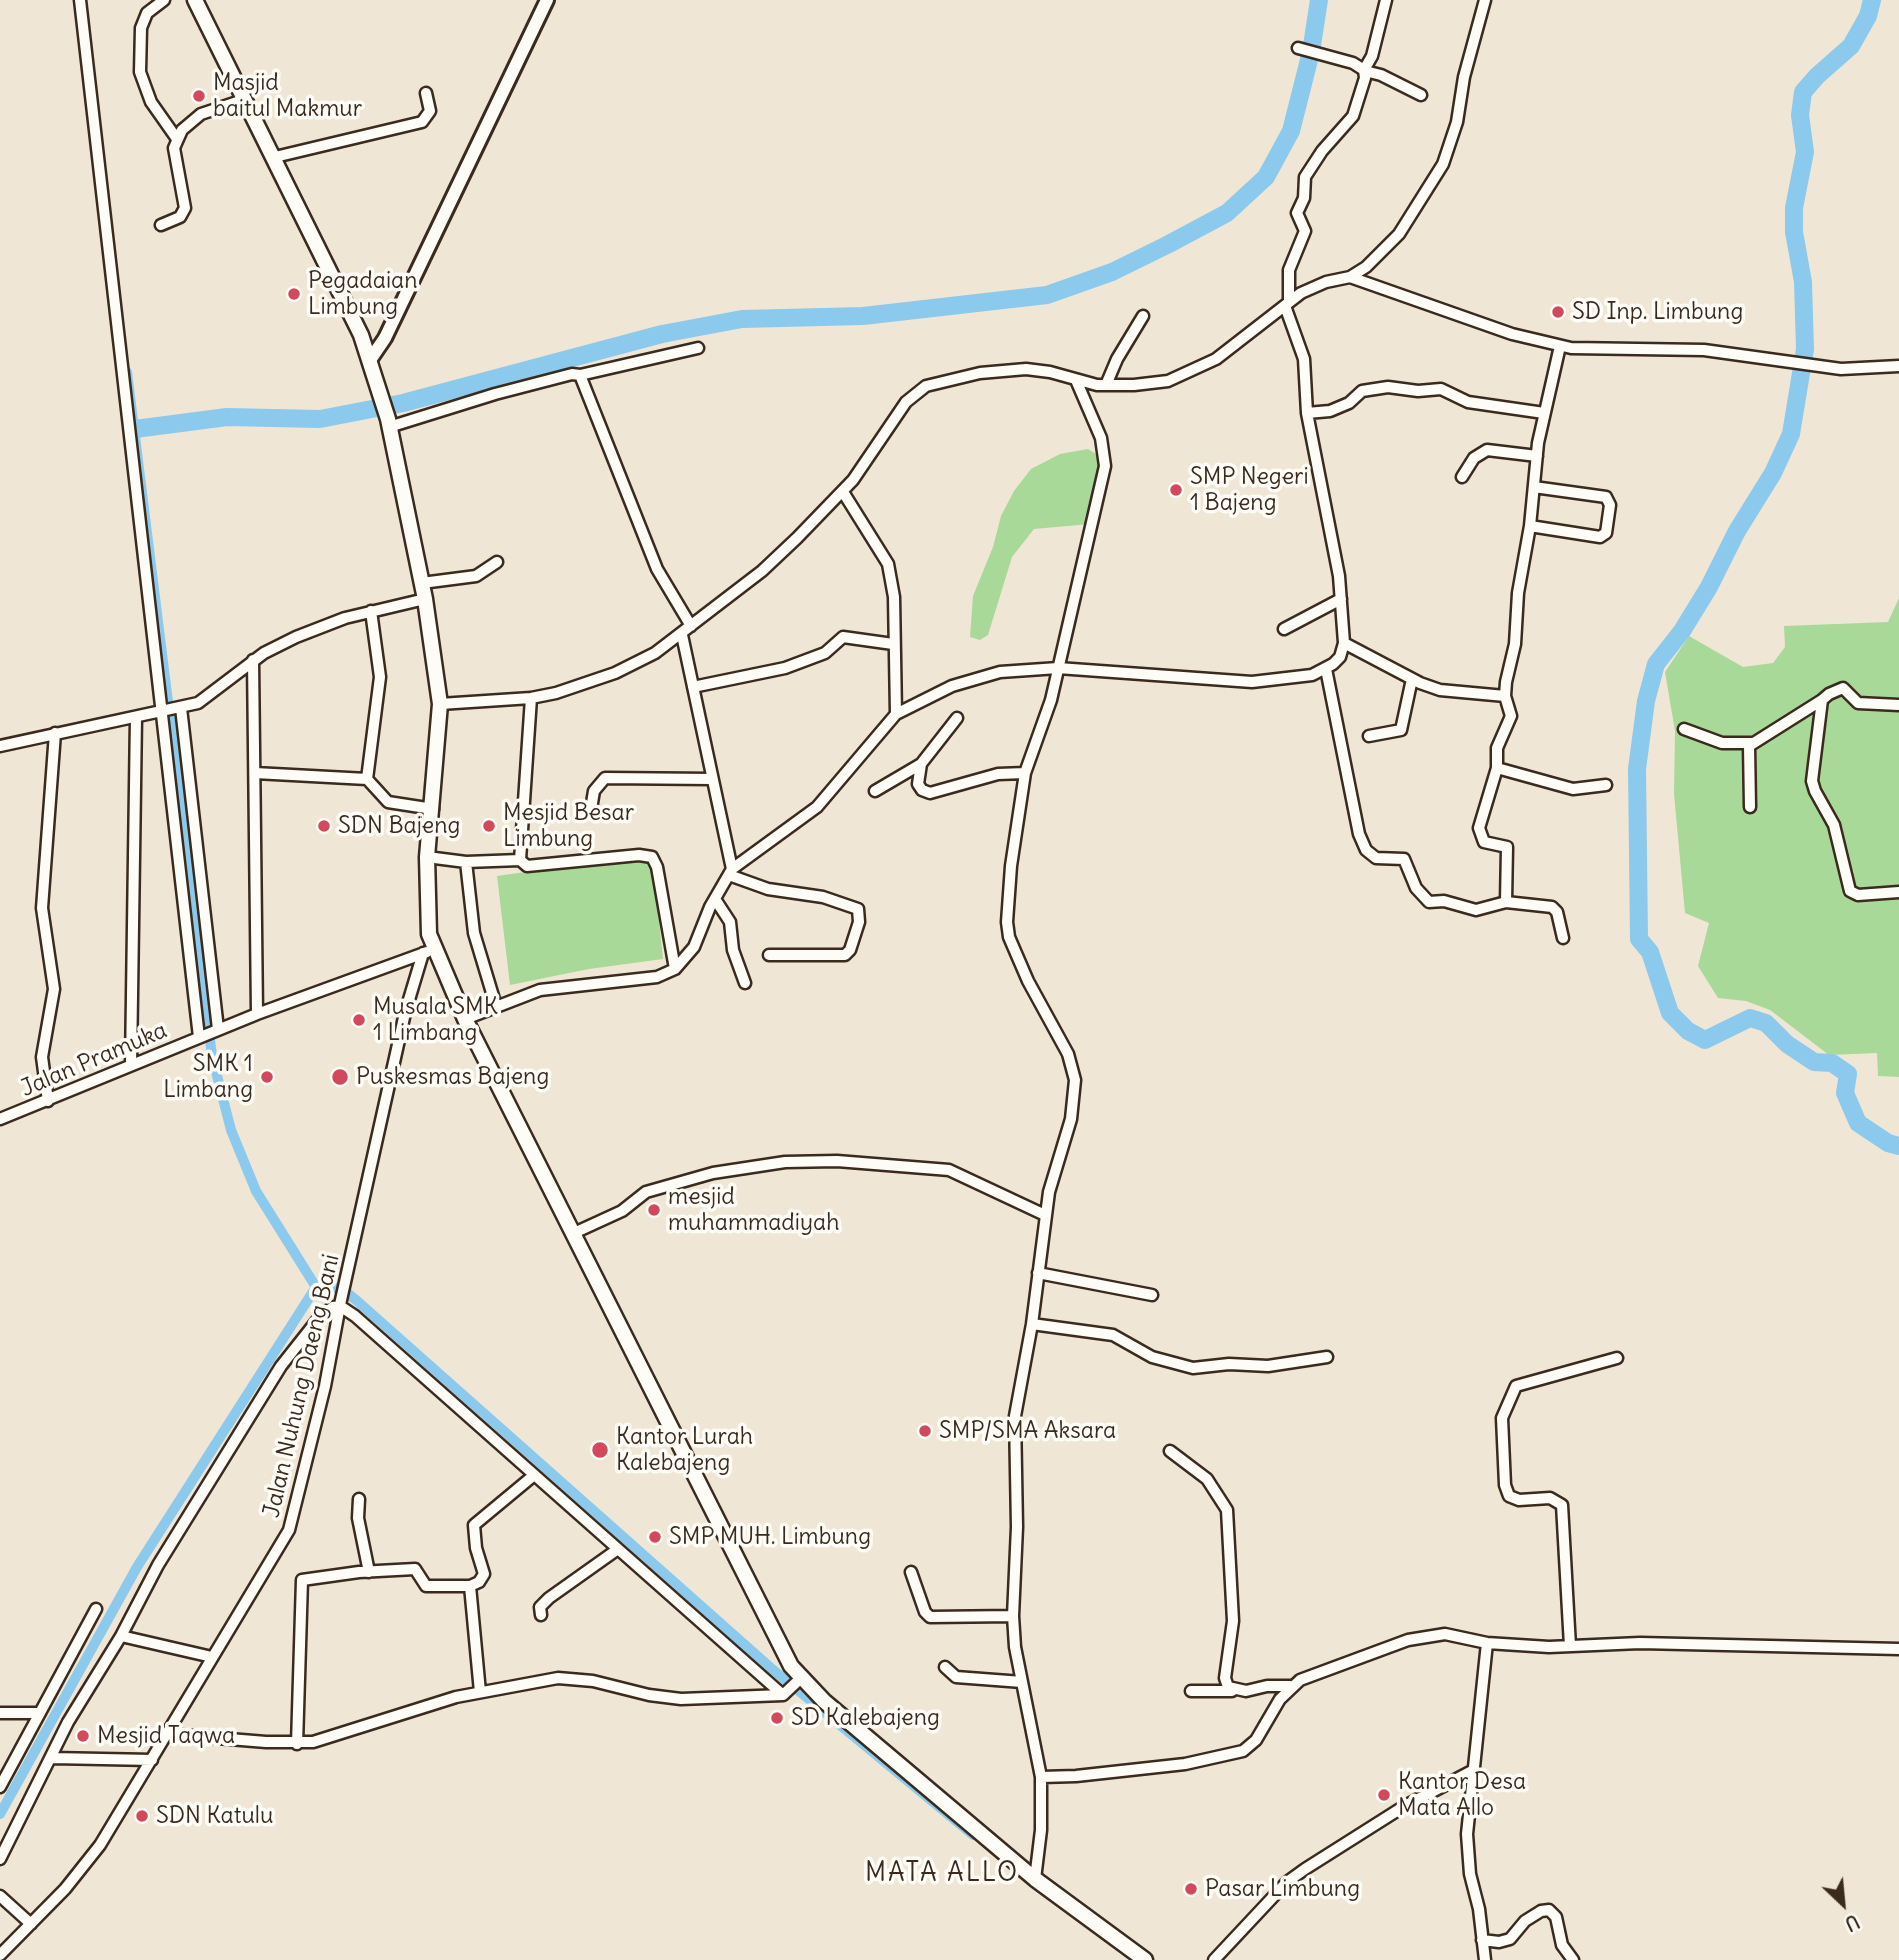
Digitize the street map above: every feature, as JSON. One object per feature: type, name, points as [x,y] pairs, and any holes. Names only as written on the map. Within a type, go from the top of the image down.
[{"type":"highway","points":[[195,0],[348,307],[370,360],[387,417],[425,599],[440,704],[428,857],[428,952],[466,1019],[777,1641],[791,1688],[1035,1879],[1145,1960]]},
{"type":"main road","points":[[370,360],[385,338],[547,0]]},
{"type":"street","points":[[80,0],[201,1036]]},
{"type":"street","points":[[164,0],[147,13],[141,28],[141,72],[151,102],[177,139]]},
{"type":"street","points":[[466,1019],[540,990],[645,979],[675,970],[694,947],[730,872],[817,807],[896,714],[977,677],[1058,667],[1252,682],[1287,679],[1326,669],[1340,657],[1344,643],[1341,599],[1307,413],[1304,359],[1287,304],[1289,270],[1305,231],[1297,213],[1304,198],[1305,177],[1322,151],[1353,116],[1386,0]]},
{"type":"street","points":[[440,704],[531,698],[615,674],[642,661],[682,635],[771,563],[843,492],[864,466],[906,402],[926,386],[980,373],[1027,369],[1107,385],[1158,383],[1180,377],[1216,359],[1287,304],[1326,282],[1349,277],[1377,259],[1399,234],[1443,164],[1457,122],[1464,77],[1485,0]]},
{"type":"street","points":[[1301,48],[1321,52],[1421,94]]},
{"type":"street","points":[[275,157],[422,122],[430,111],[426,93]]},
{"type":"street","points":[[161,225],[180,217],[185,208],[175,163],[177,139],[182,130],[201,114],[246,99]]},
{"type":"street","points":[[1349,277],[1512,334],[1560,346],[1603,351],[1736,352],[1855,370],[1899,366]]},
{"type":"street","points":[[1107,385],[1117,359],[1143,316]]},
{"type":"street","points":[[1506,902],[1507,847],[1483,842],[1480,821],[1497,768],[1497,748],[1511,716],[1505,696],[1530,526],[1537,456],[1560,346]]},
{"type":"street","points":[[387,417],[698,348]]},
{"type":"street","points":[[580,375],[657,569],[691,626]]},
{"type":"street","points":[[1035,1879],[1041,1830],[1041,1777],[1022,1682],[1013,1616],[1017,1527],[1016,1416],[1032,1324],[1045,1215],[1052,1177],[1070,1119],[1075,1080],[1068,1054],[1028,981],[1007,931],[1011,866],[1025,773],[1042,729],[1105,466],[1101,438],[1076,380]]},
{"type":"street","points":[[1307,413],[1330,411],[1349,403],[1362,391],[1388,387],[1418,391],[1441,389],[1468,402],[1544,413]]},
{"type":"street","points":[[1462,477],[1474,458],[1487,450],[1537,456]]},
{"type":"street","points":[[1530,526],[1600,537],[1606,533],[1610,505],[1606,496],[1534,487]]},
{"type":"street","points":[[843,492],[888,564],[894,597],[896,714]]},
{"type":"street","points":[[422,583],[477,576],[497,562]]},
{"type":"street","points":[[0,746],[179,709],[206,698],[253,660],[321,625],[425,599]]},
{"type":"street","points":[[1284,629],[1341,599]]},
{"type":"street","points":[[366,779],[380,677],[371,611]]},
{"type":"street","points":[[682,635],[730,872]]},
{"type":"street","points":[[693,687],[785,668],[825,653],[843,637],[893,644]]},
{"type":"street","points":[[1344,643],[1412,680],[1440,690],[1505,696]]},
{"type":"street","points":[[253,660],[257,1014]]},
{"type":"street","points":[[1326,669],[1359,834],[1366,850],[1376,858],[1404,859],[1416,888],[1431,902],[1444,901],[1476,911],[1506,902],[1552,907],[1557,912],[1563,938]]},
{"type":"street","points":[[1369,736],[1401,730],[1412,680]]},
{"type":"street","points":[[1684,729],[1722,743],[1752,743],[1843,688],[1858,704],[1899,705]]},
{"type":"street","points":[[520,860],[531,698]]},
{"type":"street","points":[[1822,700],[1813,787],[1835,825],[1847,884],[1858,895],[1899,891]]},
{"type":"street","points":[[179,709],[216,1030]]},
{"type":"street","points":[[131,1065],[136,718]]},
{"type":"street","points":[[875,791],[921,764],[957,718]]},
{"type":"street","points":[[48,1101],[42,1057],[54,989],[42,908],[55,733]]},
{"type":"street","points":[[1750,807],[1751,785],[1747,753],[1752,743]]},
{"type":"street","points":[[921,764],[918,783],[927,793],[961,787],[998,774],[1025,773]]},
{"type":"street","points":[[1497,768],[1573,789],[1606,785]]},
{"type":"street","points":[[255,774],[366,779],[388,802],[433,809]]},
{"type":"street","points":[[591,809],[597,786],[611,776],[712,779]]},
{"type":"street","points":[[428,857],[466,862],[520,860],[527,866],[639,855],[652,857],[657,867],[675,970]]},
{"type":"street","points":[[466,862],[474,933],[496,1006]]},
{"type":"street","points":[[730,872],[768,889],[823,897],[859,909],[859,922],[850,950],[845,955],[769,955]]},
{"type":"street","points":[[715,899],[730,922],[733,950],[745,983]]},
{"type":"street","name":"Jalan Pramuka","points":[[0,1119],[257,1014],[428,952]]},
{"type":"street","name":"Jalan Nuhung Daeng Bani","points":[[0,1955],[91,1858],[289,1530],[325,1386],[340,1303],[402,1025],[428,952]]},
{"type":"street","points":[[574,1233],[622,1210],[646,1192],[713,1173],[785,1162],[837,1161],[949,1170],[1045,1215]]},
{"type":"street","points":[[1038,1273],[1152,1295]]},
{"type":"street","points":[[0,1859],[68,1722],[121,1636],[150,1577],[281,1366],[319,1318],[340,1303],[618,1549],[791,1688]]},
{"type":"street","points":[[1032,1324],[1113,1335],[1152,1357],[1193,1368],[1229,1364],[1268,1366],[1327,1357]]},
{"type":"street","points":[[1570,1646],[1562,1505],[1550,1498],[1519,1500],[1510,1496],[1506,1485],[1502,1418],[1516,1386],[1618,1358]]},
{"type":"street","points":[[1170,1451],[1208,1479],[1227,1510],[1233,1620],[1225,1678],[1232,1691]]},
{"type":"street","points":[[297,1744],[303,1641],[300,1583],[305,1579],[415,1569],[426,1586],[471,1586],[479,1582],[484,1574],[476,1548],[474,1525],[533,1476]]},
{"type":"street","points":[[359,1499],[358,1518],[369,1572]]},
{"type":"street","points":[[541,1615],[540,1607],[555,1592],[618,1549]]},
{"type":"street","points":[[911,1572],[925,1612],[930,1616],[1013,1616]]},
{"type":"street","points":[[471,1586],[480,1692]]},
{"type":"street","points":[[0,1787],[96,1609]]},
{"type":"street","points":[[1041,1777],[1076,1776],[1185,1764],[1244,1751],[1256,1740],[1272,1710],[1290,1686],[1308,1676],[1408,1640],[1451,1634],[1487,1643],[1570,1646],[1630,1643],[1899,1650]]},
{"type":"street","points":[[121,1636],[212,1657]]},
{"type":"street","points":[[1485,1960],[1468,1857],[1487,1643]]},
{"type":"street","points":[[945,1667],[956,1677],[1022,1682]]},
{"type":"street","points":[[168,1734],[297,1744],[480,1692],[568,1678],[681,1699],[791,1688]]},
{"type":"street","points":[[1191,1691],[1290,1686]]},
{"type":"street","points":[[0,1713],[40,1713]]},
{"type":"street","points":[[52,1758],[152,1760]]},
{"type":"street","points":[[1213,1960],[1287,1882],[1403,1807],[1474,1770]]},
{"type":"street","points":[[0,1896],[31,1924]]},
{"type":"street","points":[[1482,1940],[1506,1941],[1525,1921],[1541,1911],[1549,1910],[1556,1917],[1562,1945],[1573,1960]]},
{"type":"green space","points":[[1088,449],[1099,456],[1096,499],[1090,524],[1034,529],[1012,557],[988,635],[980,640],[970,637],[973,596],[993,547],[1001,516],[1014,491],[1031,469],[1060,454]]},
{"type":"green space","points":[[1899,598],[1899,1077],[1878,1076],[1877,1053],[1829,1055],[1770,1010],[1746,1001],[1718,998],[1698,966],[1709,923],[1685,913],[1674,794],[1675,731],[1665,672],[1689,636],[1743,667],[1773,663],[1785,647],[1784,626],[1888,622]]},
{"type":"green space","points":[[652,854],[663,959],[589,969],[510,985],[497,876]]},
{"type":"waterway","points":[[135,429],[227,417],[320,419],[403,403],[662,334],[742,319],[863,316],[1047,295],[1112,272],[1227,213],[1266,177],[1291,131],[1311,52],[1319,0]]},
{"type":"waterway","points":[[1872,0],[1868,16],[1851,46],[1803,92],[1800,115],[1805,152],[1794,208],[1794,232],[1803,282],[1805,349],[1791,434],[1773,473],[1737,531],[1709,587],[1682,631],[1656,664],[1646,701],[1637,769],[1639,939],[1650,952],[1670,1013],[1688,1031],[1705,1040],[1750,1018],[1766,1023],[1787,1044],[1814,1062],[1832,1063],[1848,1074],[1845,1093],[1858,1123],[1888,1143],[1899,1146]]},
{"type":"waterway","points":[[127,372],[212,1056],[231,1130],[256,1191],[316,1287]]},
{"type":"waterway","points":[[316,1287],[341,1288],[356,1300],[771,1668],[973,1835]]},
{"type":"waterway","points":[[0,1814],[137,1567],[316,1287]]},
{"type":"place","name":"Masjid baitul Makmur","points":[[199,96]]},
{"type":"place","name":"Pegadaian Limbung","points":[[294,294]]},
{"type":"place","name":"SD Inp. Limbung","points":[[1558,312]]},
{"type":"place","name":"SMP Negeri 1 Bajeng","points":[[1176,490]]},
{"type":"place","name":"SDN Bajeng","points":[[324,826]]},
{"type":"place","name":"Mesjid Besar Limbung","points":[[489,826]]},
{"type":"place","name":"Musala SMK 1 Limbang","points":[[359,1020]]},
{"type":"place","name":"SMK 1 Limbang","points":[[267,1077]]},
{"type":"place","name":"Puskesmas Bajeng","points":[[340,1077]]},
{"type":"place","name":"mesjid muhammadiyah","points":[[654,1210]]},
{"type":"place","name":"SMP/SMA Aksara","points":[[925,1431]]},
{"type":"place","name":"Kantor Lurah Kalebajeng","points":[[600,1450]]},
{"type":"place","name":"SMP MUH. Limbung","points":[[655,1537]]},
{"type":"place","name":"SD Kalebajeng","points":[[777,1718]]},
{"type":"place","name":"Mesjid Taqwa","points":[[83,1736]]},
{"type":"place","name":"Kantor Desa Mata Allo","points":[[1384,1795]]},
{"type":"place","name":"SDN Katulu","points":[[142,1816]]},
{"type":"place","name":"Pasar Limbung","points":[[1191,1889]]},
{"type":"district","name":"MATA ALLO","points":[[942,1874]]}]
